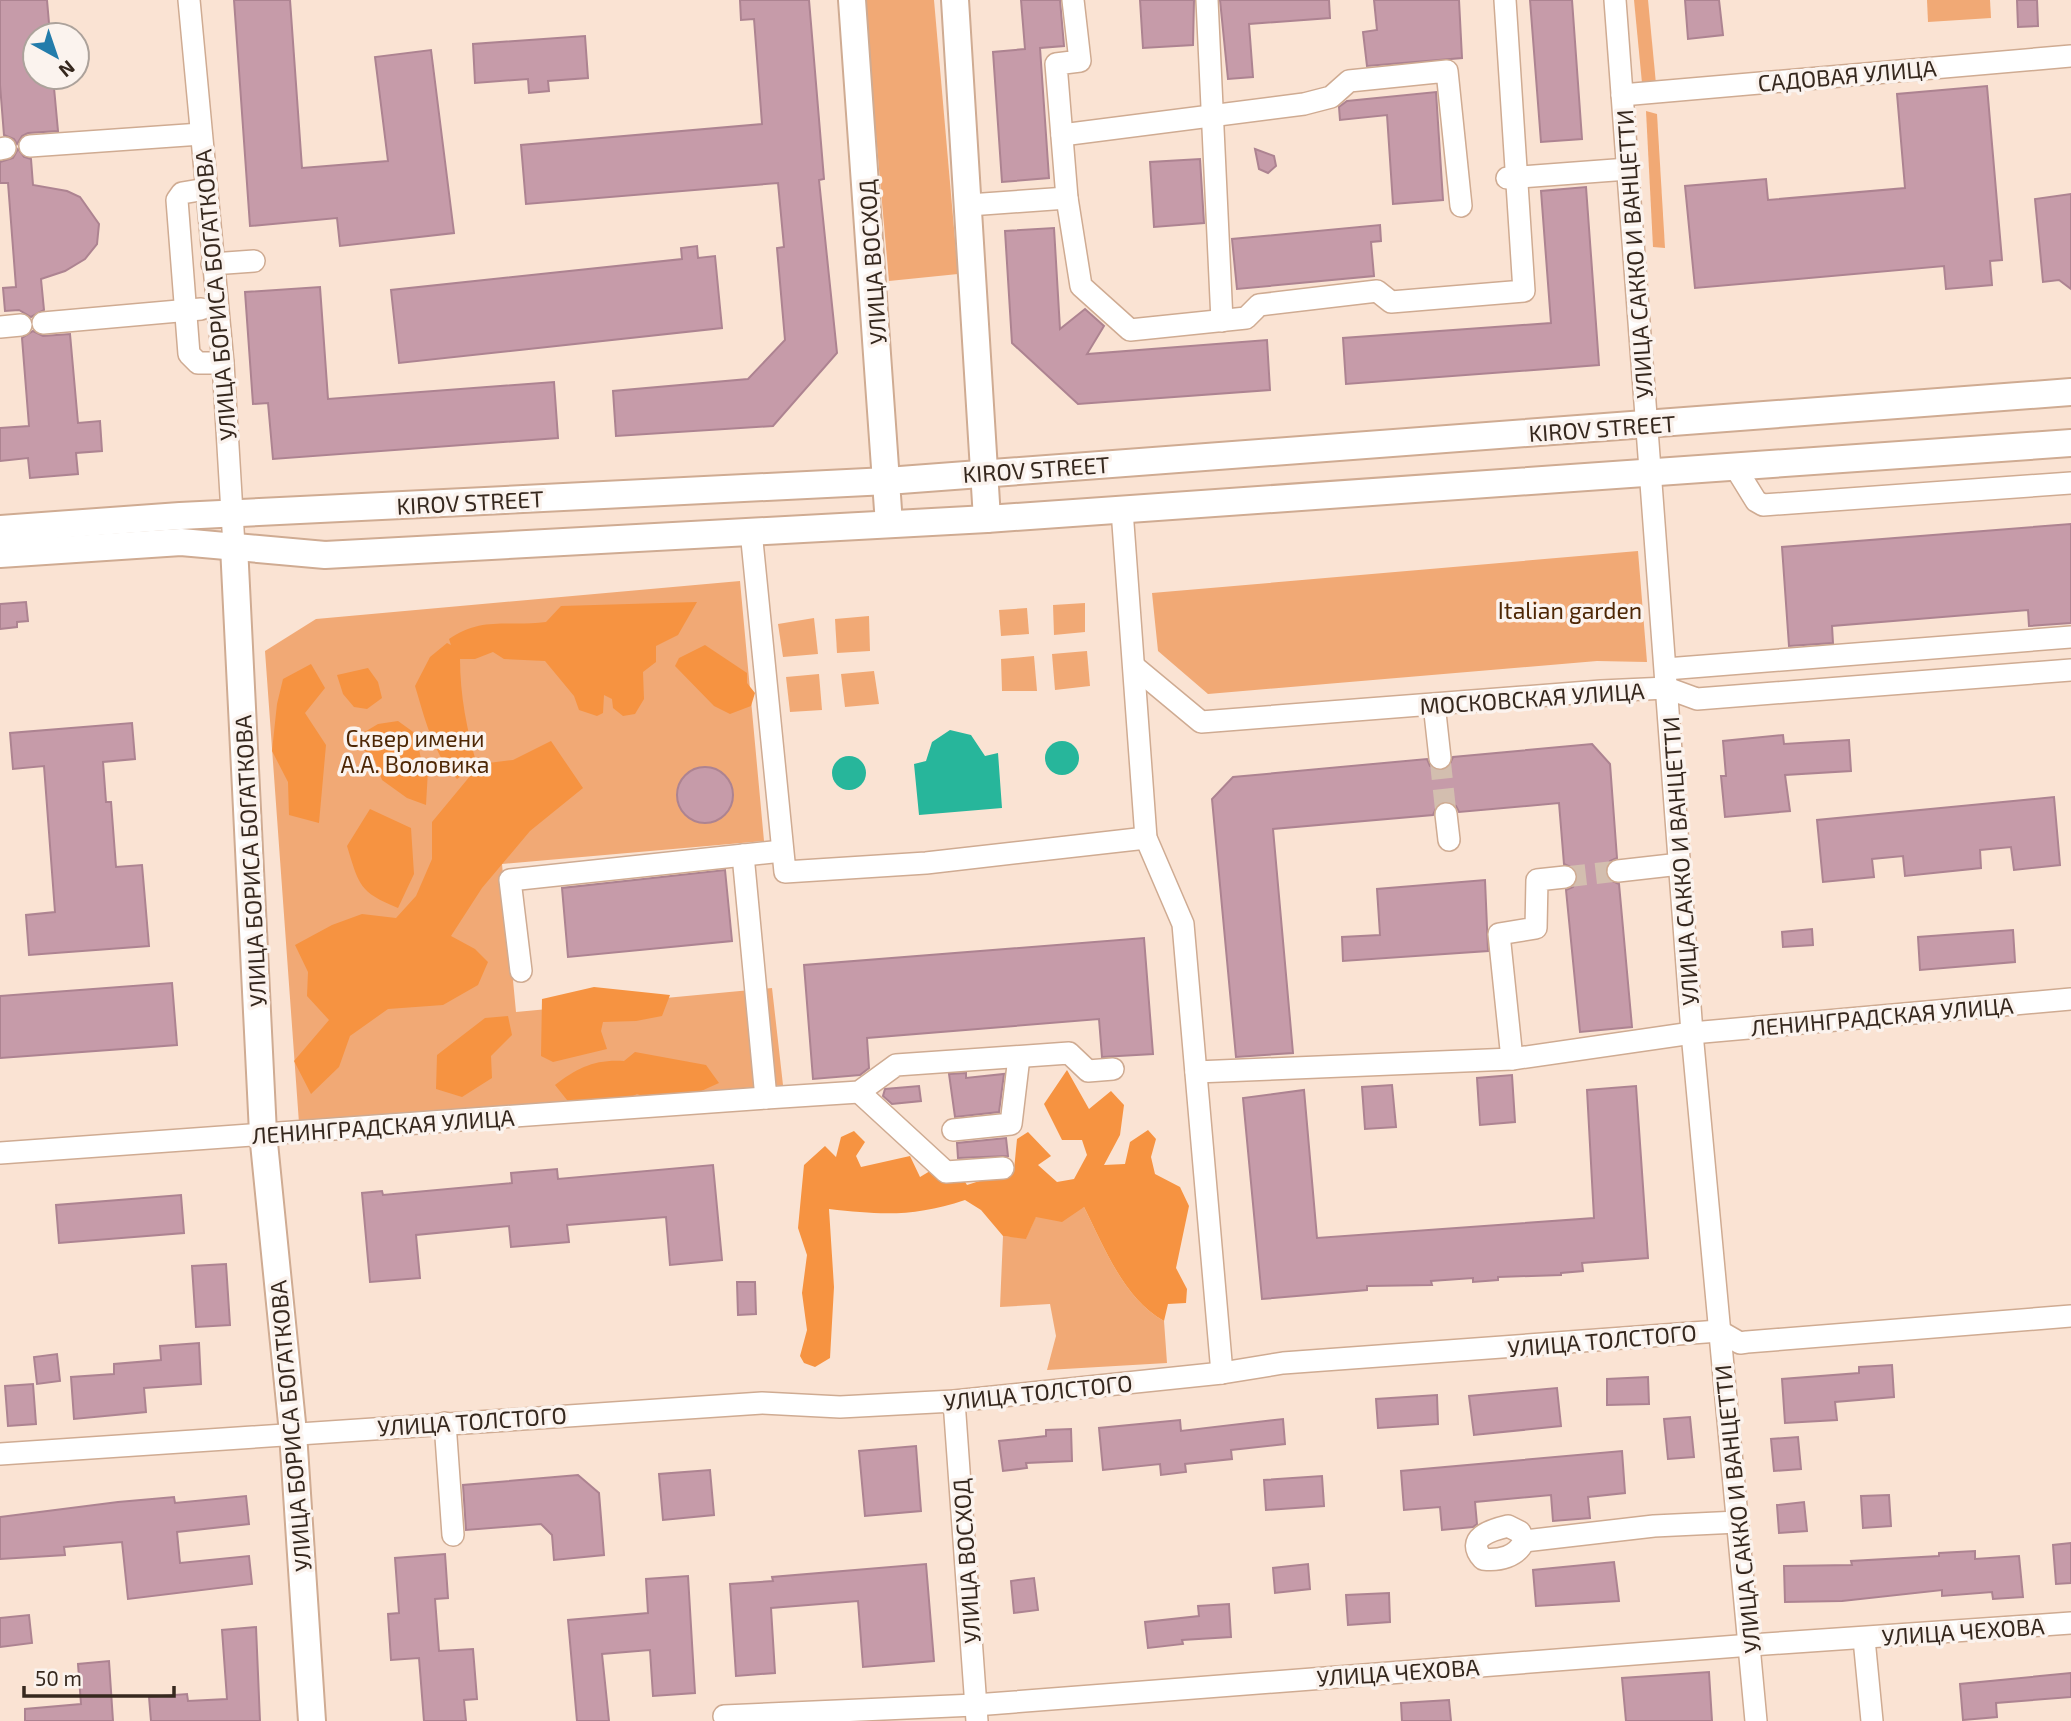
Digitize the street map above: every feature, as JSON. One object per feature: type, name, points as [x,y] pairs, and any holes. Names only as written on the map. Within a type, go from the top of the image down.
[{"type":"main road","name":"УЛИЦА ВОСХОД","points":[[852,0],[889,524]]},
{"type":"main road","points":[[955,0],[986,519]]},
{"type":"main road","name":"KIROV STREET","points":[[0,529],[232,513],[887,481],[2071,392]]},
{"type":"main road","name":"KIROV STREET","points":[[0,554],[181,542],[325,555],[986,519],[2071,443]]},
{"type":"main road","name":"УЛИЦА БОРИСА БОГАТКОВА","points":[[234,546],[263,1133],[293,1433],[312,1721]]},
{"type":"street","name":"УЛИЦА БОРИСА БОГАТКОВА","points":[[189,0],[223,363],[234,546]]},
{"type":"street","points":[[1073,0],[1080,61],[1056,64],[1067,198],[1081,286],[1130,330],[1246,318],[1259,305],[1377,291],[1391,302],[1524,291],[1512,177],[1505,0]]},
{"type":"street","points":[[1207,0],[1218,101],[1222,321]]},
{"type":"street","name":"УЛИЦА САККО И ВАНЦЕТТИ","points":[[1615,0],[1652,473],[1652,531],[1668,590],[1667,678],[1692,1033],[1756,1721]]},
{"type":"street","name":"САДОВАЯ УЛИЦА","points":[[1622,95],[2071,56]]},
{"type":"street","points":[[1062,135],[1218,101],[1304,104],[1331,97],[1349,81],[1389,74],[1447,71],[1461,206]]},
{"type":"street","points":[[30,146],[124,136],[201,134]]},
{"type":"street","points":[[1512,177],[1628,169]]},
{"type":"street","points":[[206,189],[182,193],[177,200],[189,354],[198,363],[223,363]]},
{"type":"street","points":[[969,205],[1067,198]]},
{"type":"street","points":[[212,264],[254,261]]},
{"type":"street","points":[[43,323],[217,308]]},
{"type":"street","points":[[1735,467],[1756,501],[1763,505],[2071,483]]},
{"type":"street","points":[[1122,510],[1125,574],[1136,668],[1146,838],[1182,924],[1222,1373]]},
{"type":"street","points":[[751,531],[785,872],[926,863],[1146,838]]},
{"type":"street","points":[[1667,678],[2071,637]]},
{"type":"street","name":"МОСКОВСКАЯ УЛИЦА","points":[[1136,668],[1201,722],[1434,705],[1667,678],[1697,699],[2071,670]]},
{"type":"street","points":[[1434,705],[1440,758]]},
{"type":"street","points":[[1446,814],[1448,840]]},
{"type":"street","points":[[522,971],[510,880],[782,851]]},
{"type":"street","points":[[743,855],[766,1098]]},
{"type":"street","points":[[1618,871],[1680,864]]},
{"type":"street","points":[[1513,1059],[1499,934],[1536,928],[1537,880],[1565,877]]},
{"type":"street","name":"ЛЕНИНГРАДСКАЯ УЛИЦА","points":[[1196,1072],[1513,1059],[1692,1033],[2071,999]]},
{"type":"street","points":[[1003,1168],[946,1172],[859,1092],[896,1065],[1069,1053],[1088,1071],[1113,1069]]},
{"type":"street","points":[[953,1130],[1011,1124],[1019,1056]]},
{"type":"street","name":"ЛЕНИНГРАДСКАЯ УЛИЦА","points":[[0,1153],[859,1092]]},
{"type":"street","name":"УЛИЦА ТОЛСТОГО","points":[[0,1454],[762,1402],[840,1408],[954,1401],[1222,1373],[1283,1363],[1718,1331],[1740,1343],[2071,1316]]},
{"type":"street","name":"УЛИЦА ВОСХОД","points":[[954,1401],[976,1713]]},
{"type":"street","points":[[445,1423],[453,1535]]},
{"type":"street","points":[[1524,1541],[1654,1526],[1738,1522]]},
{"type":"street","name":"УЛИЦА ЧЕХОВА","points":[[724,1716],[976,1713],[1751,1645],[2071,1623]]},
{"type":"street","points":[[1864,1639],[1872,1721]]},
{"type":"green space","points":[[864,0],[934,0],[958,274],[889,281]]},
{"type":"green space","points":[[1634,0],[1648,0],[1656,84],[1642,83]]},
{"type":"green space","points":[[1927,0],[1990,0],[1991,18],[1928,22]]},
{"type":"green space","points":[[1646,111],[1657,114],[1665,248],[1653,247]]},
{"type":"green space","name":"Italian garden","points":[[1638,551],[1647,662],[1597,661],[1208,694],[1158,651],[1152,593]]},
{"type":"green space","name":"Cквер имени А.А. Воловика","points":[[740,581],[764,841],[502,864],[516,1012],[772,988],[783,1085],[299,1123],[265,651],[316,619]]},
{"type":"green space","points":[[697,602],[678,635],[656,646],[656,662],[643,672],[644,699],[635,714],[623,716],[613,708],[612,699],[604,695],[603,713],[597,716],[579,710],[574,696],[545,661],[504,659],[493,652],[475,659],[460,659],[465,713],[477,765],[457,779],[442,759],[415,686],[430,657],[447,643],[451,645],[449,639],[473,627],[484,625],[546,622],[561,606]]},
{"type":"green space","points":[[1085,603],[1085,632],[1054,635],[1053,605]]},
{"type":"green space","points":[[1027,608],[1029,634],[1001,636],[999,610]]},
{"type":"green space","points":[[869,616],[870,651],[837,653],[835,619]]},
{"type":"green space","points":[[814,618],[818,654],[783,657],[778,624]]},
{"type":"green space","points":[[705,645],[747,673],[747,683],[755,693],[751,706],[730,714],[714,706],[675,666],[679,658]]},
{"type":"green space","points":[[1087,651],[1090,686],[1055,690],[1052,654]]},
{"type":"green space","points":[[1034,656],[1037,691],[1002,691],[1001,659]]},
{"type":"green space","points":[[311,664],[325,688],[305,713],[326,745],[319,823],[289,815],[288,782],[272,751],[277,704],[283,679]]},
{"type":"green space","points":[[368,668],[378,682],[382,698],[367,709],[354,707],[343,694],[337,675]]},
{"type":"green space","points":[[874,671],[879,704],[845,707],[841,674]]},
{"type":"green space","points":[[819,674],[822,710],[790,712],[786,677]]},
{"type":"green space","points":[[398,721],[416,734],[422,764],[428,770],[426,805],[407,798],[382,780],[375,761],[353,739],[378,724]]},
{"type":"green space","points":[[551,741],[583,788],[530,831],[482,888],[451,936],[475,949],[488,962],[478,985],[443,1005],[388,1009],[350,1036],[339,1067],[311,1094],[294,1061],[329,1020],[307,996],[308,972],[295,945],[332,925],[362,914],[396,918],[416,896],[432,859],[432,822],[480,764],[513,760]]},
{"type":"green space","points":[[370,809],[411,828],[414,874],[398,908],[375,897],[362,886],[347,846]]},
{"type":"green space","points":[[594,987],[670,995],[662,1016],[636,1021],[603,1022],[601,1031],[607,1049],[553,1062],[541,1056],[542,999]]},
{"type":"green space","points":[[508,1016],[512,1035],[491,1056],[492,1078],[462,1097],[436,1089],[437,1055],[485,1018]]},
{"type":"green space","points":[[635,1052],[706,1065],[719,1083],[679,1099],[649,1098],[637,1094],[617,1104],[575,1110],[555,1085],[587,1066],[624,1061]]},
{"type":"green space","points":[[1067,1070],[1089,1109],[1111,1091],[1124,1105],[1120,1135],[1104,1165],[1125,1164],[1130,1142],[1148,1130],[1156,1139],[1151,1157],[1155,1174],[1180,1187],[1189,1206],[1176,1268],[1187,1289],[1186,1303],[1168,1304],[1164,1321],[1137,1300],[1116,1271],[1084,1207],[1062,1222],[1036,1217],[1026,1239],[1003,1236],[981,1210],[965,1200],[914,1212],[865,1213],[829,1209],[834,1287],[830,1358],[815,1367],[804,1363],[800,1356],[807,1330],[802,1293],[807,1255],[798,1228],[804,1165],[825,1146],[836,1157],[841,1137],[854,1131],[865,1142],[856,1156],[861,1167],[910,1156],[920,1177],[940,1165],[957,1169],[967,1185],[1014,1170],[1017,1139],[1028,1132],[1051,1156],[1038,1165],[1057,1182],[1074,1179],[1087,1155],[1082,1140],[1062,1140],[1044,1104]]},
{"type":"green space","points":[[1084,1207],[1126,1286],[1137,1300],[1164,1321],[1167,1363],[1047,1370],[1056,1336],[1050,1304],[1000,1307],[1003,1236],[1026,1238],[1036,1216]]},
{"type":"water","points":[[950,730],[971,735],[985,756],[998,753],[1002,808],[919,815],[914,764],[926,761],[932,742]]},
{"type":"water","points":[[1062,741],[1074,746],[1079,758],[1074,770],[1062,775],[1050,770],[1045,758],[1050,746]]},
{"type":"water","points":[[849,756],[861,761],[866,773],[861,785],[849,790],[837,785],[832,773],[837,761]]},
{"type":"building","points":[[0,0],[47,0],[49,21],[21,21],[21,91],[54,91],[58,131],[28,133],[22,136],[17,144],[14,139],[4,135],[0,85]]},
{"type":"building","points":[[234,0],[290,0],[302,168],[388,161],[375,57],[431,50],[454,233],[340,246],[337,218],[250,226]]},
{"type":"building","points":[[740,0],[809,0],[824,179],[819,180],[837,353],[773,426],[616,436],[613,391],[748,379],[785,340],[777,248],[784,247],[778,183],[526,204],[521,145],[762,124],[754,19],[741,20]]},
{"type":"building","points":[[1021,0],[1060,0],[1064,46],[1040,48],[1049,178],[1002,182],[993,52],[1025,49]]},
{"type":"building","points":[[1140,0],[1194,0],[1193,45],[1143,48]]},
{"type":"building","points":[[1220,0],[1329,0],[1330,18],[1249,24],[1253,77],[1228,79]]},
{"type":"building","points":[[1374,0],[1459,0],[1462,58],[1367,66],[1363,32],[1377,30]]},
{"type":"building","points":[[1530,0],[1572,0],[1582,139],[1541,142]]},
{"type":"building","points":[[1685,0],[1719,0],[1723,35],[1688,39]]},
{"type":"building","points":[[2017,0],[2037,0],[2038,26],[2018,27]]},
{"type":"building","points":[[585,36],[588,78],[548,81],[549,91],[529,93],[528,79],[475,83],[473,44]]},
{"type":"building","points":[[1987,86],[2002,260],[1990,261],[1992,285],[1946,289],[1944,266],[1695,288],[1685,186],[1766,179],[1768,200],[1905,188],[1897,94]]},
{"type":"building","points":[[1436,92],[1443,200],[1393,204],[1387,115],[1340,120],[1339,107],[1347,101]]},
{"type":"building","points":[[18,149],[24,157],[31,159],[33,185],[67,191],[80,197],[99,224],[97,244],[85,259],[65,271],[41,279],[44,310],[31,317],[19,310],[5,311],[3,288],[16,287],[8,183],[0,183],[0,162],[13,158]]},
{"type":"building","points":[[1255,149],[1274,156],[1276,166],[1268,173],[1259,169]]},
{"type":"building","points":[[1200,159],[1204,223],[1154,227],[1150,162]]},
{"type":"building","points":[[1586,187],[1599,365],[1346,384],[1343,338],[1551,323],[1541,191]]},
{"type":"building","points":[[2071,194],[2071,289],[2059,280],[2043,282],[2035,199]]},
{"type":"building","points":[[1380,225],[1381,241],[1371,242],[1374,276],[1237,289],[1232,239]]},
{"type":"building","points":[[1054,228],[1060,329],[1085,309],[1104,326],[1087,354],[1267,340],[1270,390],[1078,404],[1012,343],[1005,231]]},
{"type":"building","points":[[697,246],[698,258],[715,256],[722,328],[399,363],[391,290],[682,259],[681,248]]},
{"type":"building","points":[[320,287],[328,399],[554,382],[558,438],[273,459],[268,403],[253,404],[245,292]]},
{"type":"building","points":[[33,331],[43,336],[70,334],[78,423],[100,421],[102,451],[76,453],[78,474],[30,478],[28,458],[0,461],[0,428],[29,426],[22,338]]},
{"type":"building","points":[[2071,524],[2071,623],[2029,626],[2028,610],[1832,626],[1833,643],[1789,646],[1782,547]]},
{"type":"building","points":[[26,602],[28,621],[17,622],[17,627],[0,629],[0,604]]},
{"type":"building","points":[[132,723],[135,759],[103,762],[106,802],[111,802],[116,867],[142,865],[149,946],[29,955],[26,915],[55,912],[44,766],[13,769],[10,733]]},
{"type":"building","points":[[1783,735],[1784,744],[1849,740],[1851,771],[1785,775],[1790,811],[1725,817],[1721,776],[1726,776],[1723,741]]},
{"type":"building","points":[[1592,744],[1610,764],[1617,858],[1610,861],[1605,872],[1608,879],[1619,884],[1632,1027],[1580,1032],[1566,890],[1573,887],[1578,876],[1575,869],[1564,864],[1559,803],[1459,812],[1456,806],[1445,801],[1438,804],[1433,815],[1273,829],[1293,1053],[1236,1057],[1212,799],[1233,777],[1427,759],[1430,766],[1441,771],[1448,768],[1453,757]]},
{"type":"building","points":[[705,767],[716,769],[725,775],[731,784],[731,806],[725,815],[716,821],[705,823],[694,821],[685,815],[679,806],[677,795],[679,784],[685,775],[694,769]]},
{"type":"building","points":[[2054,797],[2060,865],[2014,870],[2011,847],[1980,850],[1981,868],[1905,876],[1903,856],[1872,859],[1874,877],[1823,882],[1817,820]]},
{"type":"building","points":[[725,870],[732,941],[568,957],[562,888]]},
{"type":"building","points":[[1485,880],[1488,951],[1343,961],[1342,937],[1380,935],[1377,889]]},
{"type":"building","points":[[1812,929],[1813,945],[1783,947],[1782,932]]},
{"type":"building","points":[[2013,930],[2015,962],[1920,970],[1918,937]]},
{"type":"building","points":[[1144,938],[1153,1054],[1102,1057],[1099,1019],[867,1038],[869,1068],[860,1075],[813,1079],[804,965]]},
{"type":"building","points":[[172,983],[177,1045],[0,1058],[0,996]]},
{"type":"building","points":[[966,1073],[966,1078],[1004,1074],[999,1112],[955,1117],[949,1074]]},
{"type":"building","points":[[1512,1075],[1515,1122],[1480,1125],[1477,1078]]},
{"type":"building","points":[[1392,1085],[1396,1127],[1365,1129],[1362,1087]]},
{"type":"building","points":[[919,1086],[921,1101],[892,1104],[883,1096],[885,1089]]},
{"type":"building","points":[[1636,1086],[1648,1258],[1582,1263],[1583,1271],[1561,1275],[1498,1277],[1498,1280],[1473,1282],[1473,1278],[1431,1281],[1432,1285],[1367,1286],[1367,1290],[1262,1299],[1243,1098],[1304,1090],[1317,1238],[1594,1218],[1587,1090]]},
{"type":"building","points":[[1006,1138],[1008,1156],[958,1158],[957,1143]]},
{"type":"building","points":[[713,1165],[722,1260],[670,1265],[666,1217],[567,1225],[569,1242],[511,1247],[509,1226],[416,1235],[420,1278],[370,1282],[362,1193],[382,1191],[383,1195],[512,1183],[511,1173],[557,1169],[558,1179]]},
{"type":"building","points":[[181,1195],[184,1233],[59,1243],[56,1205]]},
{"type":"building","points":[[226,1264],[230,1325],[196,1327],[192,1266]]},
{"type":"building","points":[[737,1282],[755,1282],[756,1314],[738,1315]]},
{"type":"building","points":[[199,1343],[201,1384],[144,1388],[146,1412],[74,1419],[71,1377],[114,1374],[114,1364],[161,1360],[160,1346]]},
{"type":"building","points":[[57,1354],[60,1381],[37,1384],[34,1357]]},
{"type":"building","points":[[1892,1365],[1894,1397],[1835,1402],[1837,1420],[1785,1423],[1782,1379],[1859,1373],[1859,1367]]},
{"type":"building","points":[[1648,1377],[1649,1404],[1607,1405],[1607,1379]]},
{"type":"building","points":[[33,1384],[36,1424],[8,1426],[5,1386]]},
{"type":"building","points":[[1557,1388],[1561,1426],[1474,1435],[1469,1396]]},
{"type":"building","points":[[1437,1395],[1438,1424],[1378,1428],[1376,1399]]},
{"type":"building","points":[[1690,1417],[1694,1457],[1668,1459],[1664,1419]]},
{"type":"building","points":[[1283,1419],[1285,1444],[1231,1450],[1232,1459],[1185,1464],[1186,1472],[1161,1475],[1160,1464],[1103,1470],[1099,1428],[1180,1420],[1181,1431]]},
{"type":"building","points":[[1071,1429],[1072,1461],[1026,1463],[1027,1468],[1003,1471],[999,1441],[1046,1436],[1046,1430]]},
{"type":"building","points":[[1798,1437],[1801,1469],[1774,1471],[1771,1439]]},
{"type":"building","points":[[916,1446],[921,1511],[865,1516],[859,1451]]},
{"type":"building","points":[[1622,1451],[1625,1493],[1588,1497],[1590,1518],[1553,1521],[1551,1495],[1475,1502],[1477,1524],[1473,1527],[1442,1530],[1440,1507],[1404,1510],[1401,1471]]},
{"type":"building","points":[[710,1470],[714,1515],[663,1520],[659,1474]]},
{"type":"building","points":[[578,1475],[599,1493],[604,1555],[554,1560],[552,1535],[541,1524],[466,1530],[463,1485]]},
{"type":"building","points":[[1322,1476],[1324,1506],[1266,1510],[1264,1480]]},
{"type":"building","points":[[1889,1495],[1891,1526],[1863,1528],[1861,1496]]},
{"type":"building","points":[[246,1496],[249,1524],[177,1532],[180,1563],[249,1556],[252,1584],[128,1599],[122,1542],[64,1547],[65,1555],[0,1559],[0,1517],[174,1497],[175,1503]]},
{"type":"building","points":[[1804,1502],[1807,1531],[1779,1533],[1777,1505]]},
{"type":"building","points":[[2071,1543],[2071,1583],[2056,1584],[2053,1545]]},
{"type":"building","points":[[1975,1551],[1975,1559],[2019,1556],[2023,1597],[1993,1599],[1992,1592],[1942,1596],[1942,1590],[1842,1601],[1785,1602],[1784,1566],[1852,1565],[1851,1561]]},
{"type":"building","points":[[445,1554],[448,1598],[435,1599],[439,1651],[473,1649],[477,1699],[464,1700],[466,1721],[424,1721],[419,1658],[391,1660],[388,1614],[399,1613],[395,1558]]},
{"type":"building","points":[[1614,1562],[1619,1601],[1536,1606],[1533,1570]]},
{"type":"building","points":[[926,1564],[934,1661],[863,1667],[858,1601],[771,1608],[775,1673],[736,1676],[730,1584],[773,1581],[772,1577]]},
{"type":"building","points":[[1308,1564],[1310,1589],[1275,1593],[1273,1568]]},
{"type":"building","points":[[688,1576],[695,1693],[653,1696],[650,1650],[602,1654],[609,1721],[577,1721],[568,1620],[648,1613],[646,1579]]},
{"type":"building","points":[[1034,1578],[1038,1610],[1014,1613],[1011,1581]]},
{"type":"building","points":[[1389,1593],[1390,1622],[1348,1625],[1346,1595]]},
{"type":"building","points":[[1229,1604],[1231,1637],[1182,1640],[1183,1644],[1148,1648],[1145,1622],[1199,1616],[1198,1606]]},
{"type":"building","points":[[29,1615],[32,1643],[0,1647],[0,1618]]},
{"type":"building","points":[[256,1627],[260,1721],[151,1721],[149,1697],[187,1694],[188,1701],[227,1699],[222,1630]]},
{"type":"building","points":[[109,1661],[113,1721],[25,1721],[25,1709],[81,1704],[78,1664]]},
{"type":"building","points":[[1709,1672],[1712,1721],[1626,1721],[1622,1678]]},
{"type":"building","points":[[2071,1673],[2071,1697],[1996,1703],[1997,1717],[1963,1720],[1960,1684]]},
{"type":"building","points":[[1449,1700],[1451,1721],[1402,1721],[1401,1703]]},
{"type":"tunnel","points":[[1440,758],[1446,814]]},
{"type":"tunnel","points":[[1565,877],[1618,871]]}]
